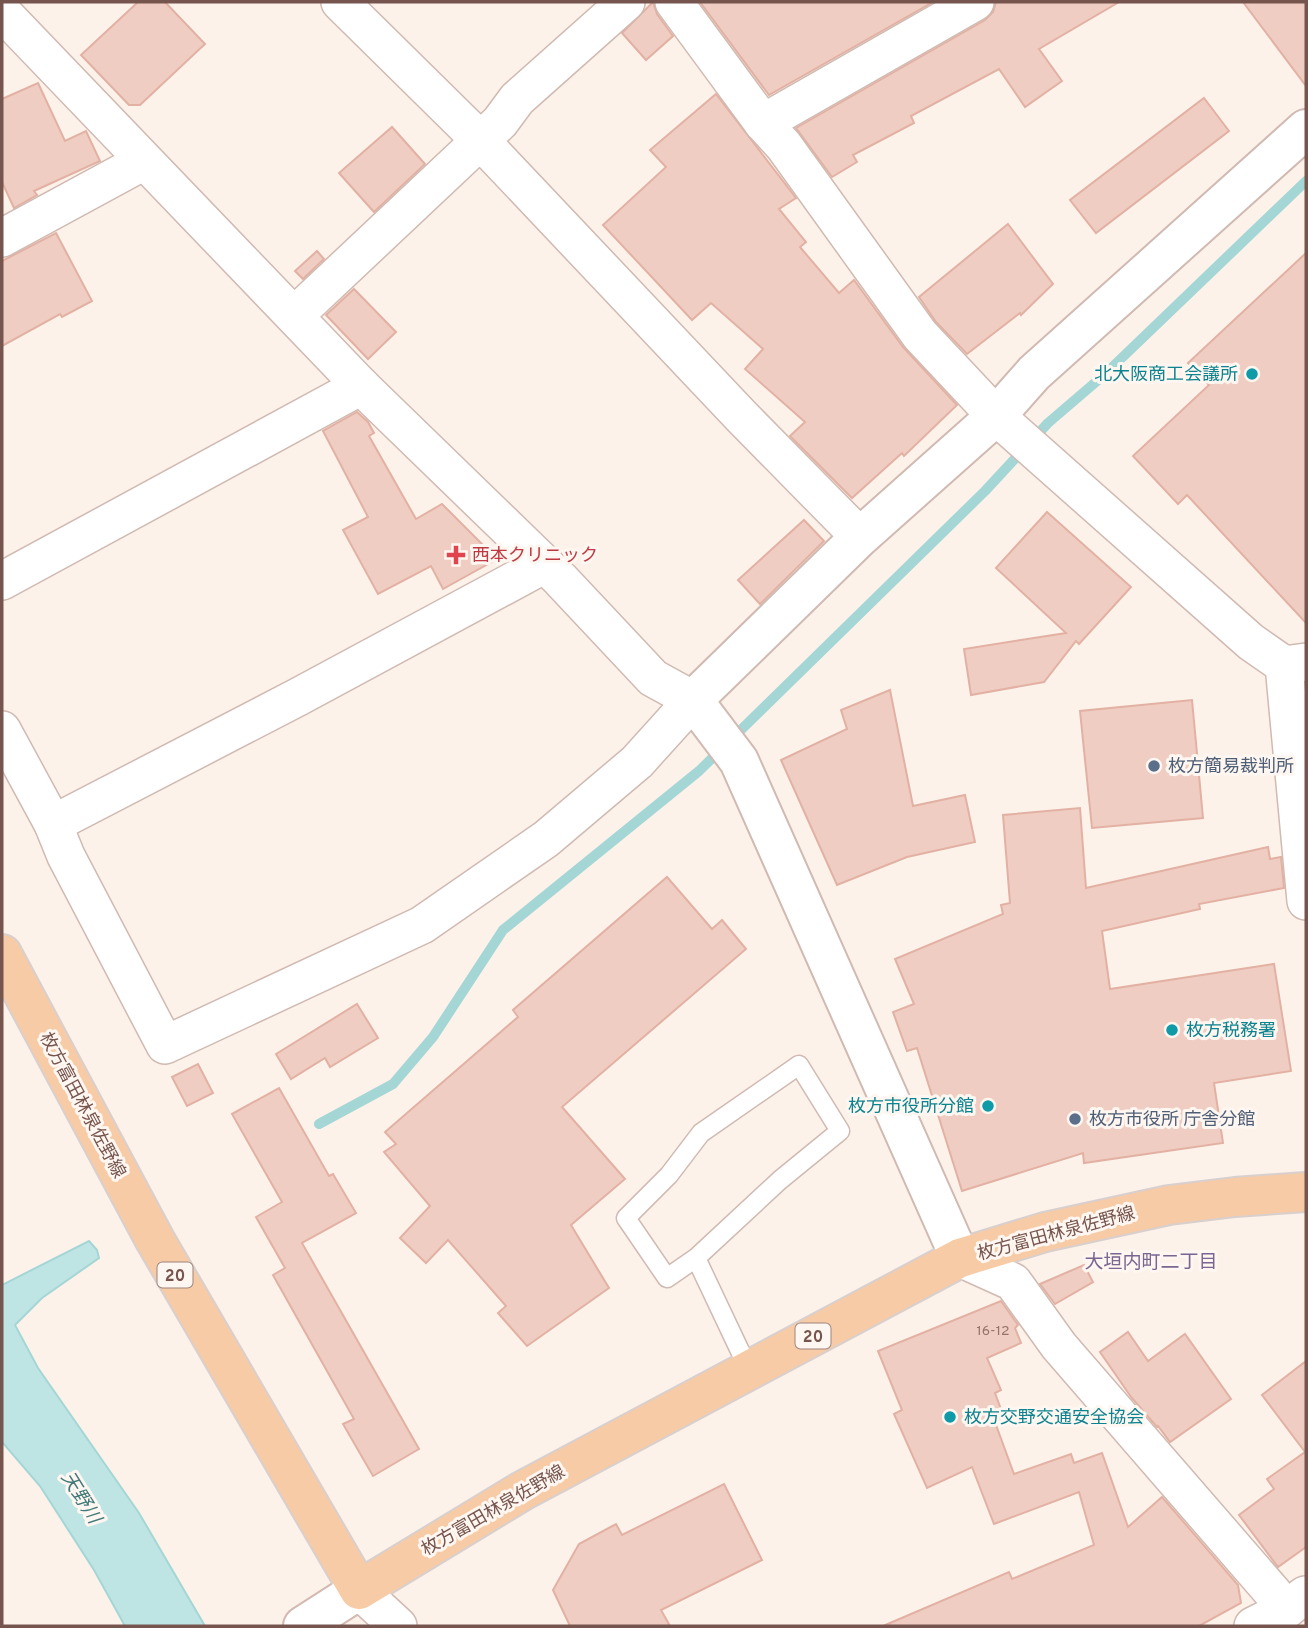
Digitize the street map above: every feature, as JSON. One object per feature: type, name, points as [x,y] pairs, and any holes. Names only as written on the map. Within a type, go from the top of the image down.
[{"type":"main road","name":"枚方富田林泉佐野線","points":[[2,954],[155,1240],[359,1590],[522,1491],[960,1258],[1045,1232],[1169,1205],[1235,1196],[1306,1192]]},
{"type":"street","points":[[340,2],[479,139],[732,407],[860,537]]},
{"type":"street","points":[[295,315],[500,122],[517,99],[626,2]]},
{"type":"street","points":[[674,2],[763,123],[784,146],[920,335],[1014,432],[1251,642],[1295,663],[1306,901]]},
{"type":"street","points":[[763,123],[975,2]]},
{"type":"street","points":[[2,12],[361,386],[545,564],[653,678],[702,712],[739,761],[960,1258],[1013,1282],[1059,1346],[1296,1602],[1252,1626]]},
{"type":"street","points":[[2,730],[165,1045],[422,925],[546,839],[637,762],[702,712],[860,537],[1014,432],[1034,373],[1306,129]]},
{"type":"street","points":[[2,238],[144,162]]},
{"type":"street","points":[[2,581],[361,386]]},
{"type":"street","points":[[53,824],[298,697],[545,564]]},
{"type":"street","points":[[303,1626],[359,1590],[398,1626]]},
{"type":"lane","points":[[799,1065],[840,1131],[780,1180],[696,1258],[667,1278],[626,1218],[668,1175],[701,1133],[799,1065]]},
{"type":"lane","points":[[696,1258],[749,1370]]},
{"type":"water","name":"天野川","points":[[89,1241],[97,1250],[99,1258],[42,1298],[15,1325],[38,1368],[139,1513],[205,1626],[125,1626],[94,1570],[40,1486],[2,1442],[2,1285]]},
{"type":"building","points":[[138,2],[165,2],[205,44],[140,105],[129,105],[81,55]]},
{"type":"building","points":[[653,2],[657,14],[673,36],[646,60],[622,33]]},
{"type":"building","points":[[700,2],[933,2],[769,95]]},
{"type":"building","points":[[996,2],[1119,2],[1039,49],[1062,81],[1025,107],[999,69],[911,116],[914,123],[853,155],[857,162],[832,177],[796,128],[985,20],[993,12]]},
{"type":"building","points":[[1243,2],[1306,2],[1306,86]]},
{"type":"building","points":[[38,83],[65,141],[86,131],[100,161],[34,191],[37,195],[14,208],[2,182],[2,99]]},
{"type":"building","points":[[716,94],[796,198],[779,209],[806,242],[800,247],[839,293],[854,280],[903,347],[957,405],[904,456],[902,453],[852,498],[790,436],[805,422],[745,369],[763,349],[711,303],[692,320],[603,225],[666,167],[650,150]]},
{"type":"building","points":[[1204,98],[1229,131],[1096,233],[1070,200]]},
{"type":"building","points":[[392,127],[425,164],[374,212],[339,173]]},
{"type":"building","points":[[1008,224],[1053,284],[1021,315],[1020,313],[967,354],[936,322],[919,297]]},
{"type":"building","points":[[56,233],[92,301],[62,317],[60,314],[2,346],[2,261]]},
{"type":"building","points":[[317,251],[324,259],[303,279],[295,271]]},
{"type":"building","points":[[1306,253],[1306,623],[1187,495],[1178,504],[1133,456],[1209,385],[1188,363]]},
{"type":"building","points":[[354,289],[396,332],[368,359],[326,315]]},
{"type":"building","points":[[357,412],[368,422],[374,433],[369,436],[416,519],[442,504],[497,559],[443,589],[431,566],[378,594],[343,530],[368,517],[323,431]]},
{"type":"building","points":[[1047,512],[1131,587],[1079,644],[1076,641],[1044,682],[971,695],[964,649],[1066,633],[996,568]]},
{"type":"building","points":[[804,520],[824,541],[760,604],[738,580]]},
{"type":"building","points":[[890,690],[913,806],[965,795],[975,842],[907,857],[837,885],[781,760],[847,729],[841,710]]},
{"type":"building","points":[[1192,700],[1203,818],[1092,828],[1080,711]]},
{"type":"building","points":[[1080,808],[1086,888],[1268,847],[1270,859],[1281,857],[1284,888],[1199,904],[1200,909],[1102,931],[1110,989],[1274,964],[1291,1071],[1214,1083],[1223,1143],[1084,1163],[1083,1153],[962,1191],[917,1048],[907,1051],[893,1012],[914,1004],[895,959],[1003,914],[1001,905],[1010,903],[1003,815]]},
{"type":"building","points":[[667,877],[712,929],[722,920],[746,949],[562,1107],[625,1179],[571,1225],[609,1288],[527,1346],[498,1313],[506,1306],[448,1240],[426,1263],[400,1238],[430,1206],[384,1152],[396,1144],[385,1132],[518,1017],[513,1010]]},
{"type":"building","points":[[357,1004],[378,1038],[330,1067],[325,1058],[291,1079],[276,1054]]},
{"type":"building","points":[[198,1064],[213,1093],[187,1106],[172,1077]]},
{"type":"building","points":[[279,1088],[329,1176],[333,1174],[356,1213],[302,1243],[419,1449],[373,1476],[343,1424],[354,1419],[273,1275],[285,1268],[256,1217],[282,1202],[232,1114]]},
{"type":"building","points":[[1084,1265],[1093,1282],[1055,1304],[1040,1284]]},
{"type":"building","points":[[1001,1301],[1018,1325],[1015,1328],[1021,1343],[987,1358],[1001,1390],[995,1393],[1005,1420],[996,1425],[1014,1474],[1071,1454],[1074,1463],[1102,1453],[1128,1527],[1162,1497],[1238,1585],[1241,1603],[1199,1626],[883,1626],[1009,1572],[1012,1579],[1094,1545],[1079,1492],[994,1524],[972,1467],[927,1488],[894,1414],[902,1410],[878,1351]]},
{"type":"building","points":[[1128,1332],[1148,1361],[1185,1334],[1231,1399],[1170,1442],[1131,1397],[1100,1352]]},
{"type":"building","points":[[1306,1361],[1306,1547],[1278,1567],[1239,1515],[1274,1489],[1267,1479],[1305,1452],[1262,1395]]},
{"type":"building","points":[[724,1484],[762,1560],[661,1610],[670,1626],[570,1626],[553,1590],[579,1544],[616,1524],[622,1535]]},
{"type":"waterway","points":[[319,1124],[393,1084],[433,1037],[503,930],[699,771],[985,491],[1048,423],[1104,375],[1306,181]]},
{"type":"place","name":"北大阪商工会議所","points":[[1252,374]]},
{"type":"place","name":"西本クリニック","points":[[456,555]]},
{"type":"place","name":"枚方簡易裁判所","points":[[1154,766]]},
{"type":"place","name":"枚方税務署","points":[[1172,1030]]},
{"type":"place","name":"枚方市役所分館","points":[[988,1106]]},
{"type":"place","name":"枚方市役所 庁舎分館","points":[[1075,1119]]},
{"type":"place","name":"枚方交野交通安全協会","points":[[950,1417]]},
{"type":"district","name":"大垣内町二丁目","points":[[1151,1261]]}]
